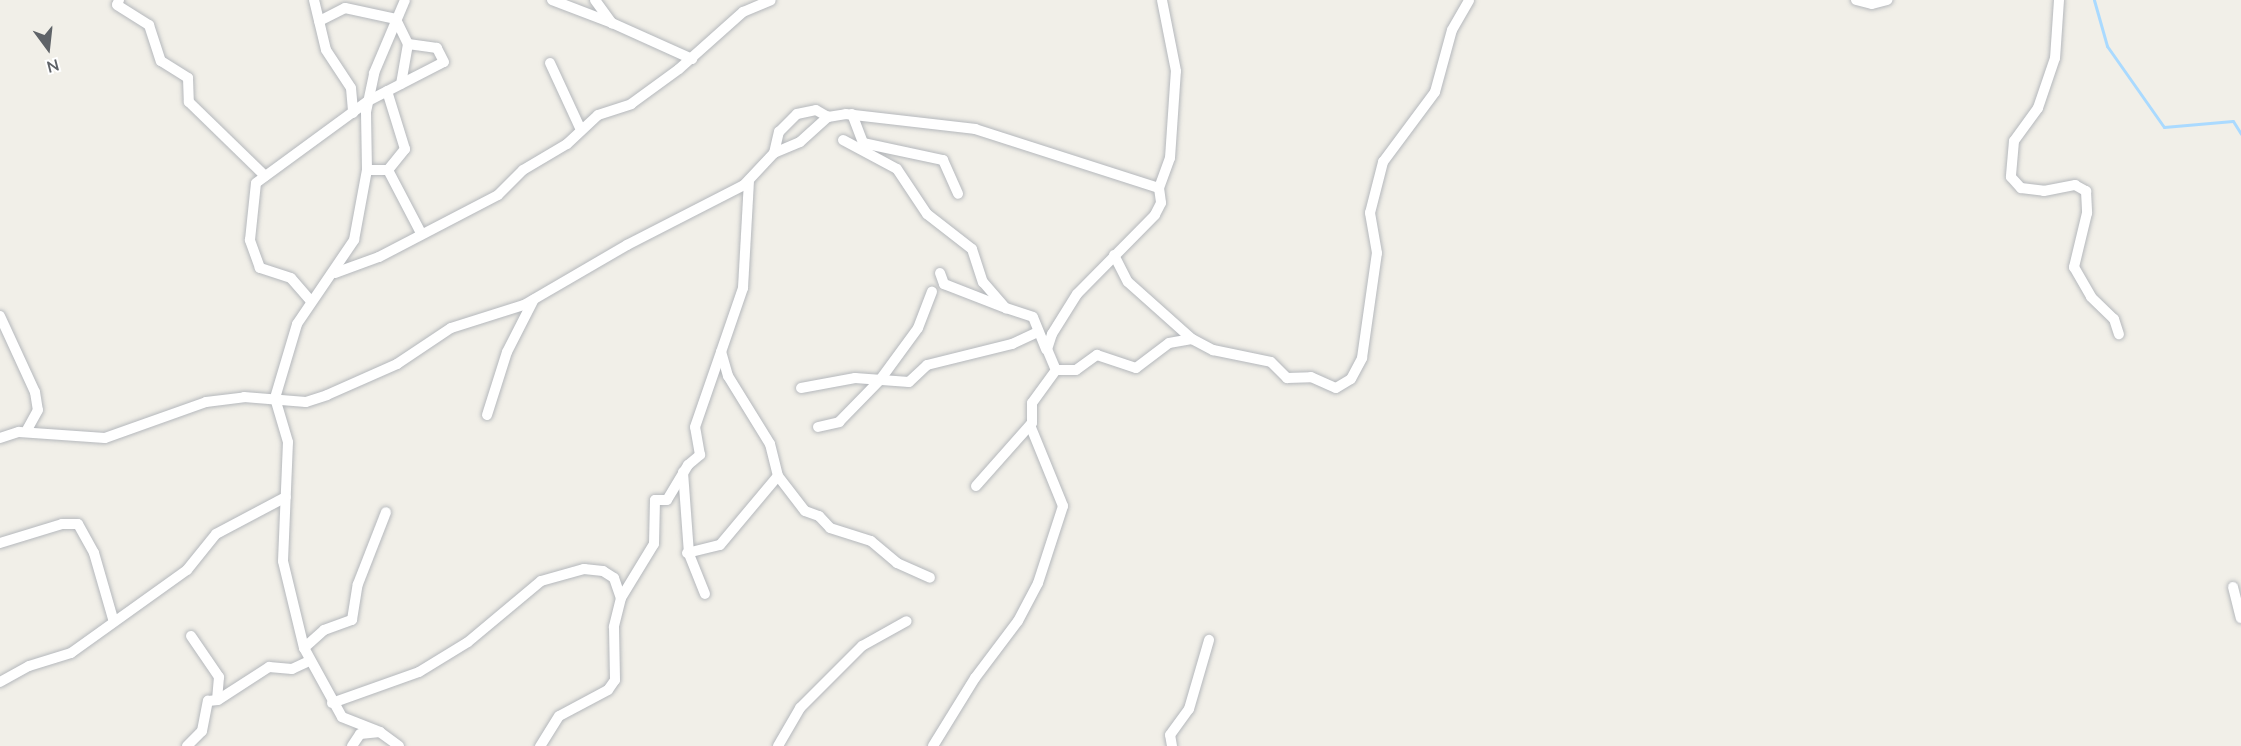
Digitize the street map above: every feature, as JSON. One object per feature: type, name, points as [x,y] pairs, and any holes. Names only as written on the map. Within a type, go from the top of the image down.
[{"type":"street","points":[[119,0],[117,5],[149,25],[161,61],[188,78],[189,102],[266,176]]},
{"type":"street","points":[[314,0],[326,50],[351,88],[352,113]]},
{"type":"street","points":[[399,746],[380,732],[342,717],[332,703],[304,648],[283,561],[288,442],[275,398],[291,340],[310,300],[335,273],[354,240],[367,170],[368,101],[381,49],[405,0]]},
{"type":"street","points":[[552,0],[612,23],[692,59]]},
{"type":"street","points":[[595,0],[612,23]]},
{"type":"street","points":[[335,273],[379,257],[421,233],[498,195],[523,170],[567,144],[598,115],[631,104],[692,59],[743,12],[771,0]]},
{"type":"street","points":[[1048,356],[1048,343],[1063,315],[1114,255],[1155,215],[1161,203],[1159,188],[1171,147],[1176,71],[1162,0]]},
{"type":"street","points":[[1114,255],[1128,282],[1192,339],[1213,350],[1273,362],[1287,378],[1311,377],[1336,388],[1351,380],[1362,358],[1377,259],[1370,213],[1375,185],[1383,162],[1435,92],[1452,30],[1469,0]]},
{"type":"street","points":[[1856,0],[1878,4],[1887,0]]},
{"type":"street","points":[[2059,0],[2055,58],[2038,108],[2014,141],[2011,177],[2021,188],[2044,191],[2075,186],[2086,191],[2086,213],[2074,267],[2091,297],[2114,319],[2119,334]]},
{"type":"street","points":[[319,21],[345,8],[396,19]]},
{"type":"street","points":[[396,19],[408,44],[401,84]]},
{"type":"street","points":[[310,300],[291,278],[260,268],[250,240],[255,183],[368,101],[444,62],[437,48],[408,44]]},
{"type":"street","points":[[550,63],[581,130]]},
{"type":"street","points":[[387,92],[405,149],[388,170]]},
{"type":"street","points":[[774,153],[779,132],[797,114],[816,110],[828,117]]},
{"type":"street","points":[[0,438],[26,432],[105,438],[206,402],[275,398],[306,402],[327,395],[397,364],[451,328],[534,299],[749,182],[774,153],[800,142],[828,117],[852,114],[975,129],[1159,188]]},
{"type":"street","points":[[852,114],[863,143],[943,160],[958,194]]},
{"type":"street","points":[[843,140],[897,169],[927,214],[972,249],[983,282],[1006,308]]},
{"type":"street","points":[[367,170],[388,170]]},
{"type":"street","points":[[388,170],[421,233]]},
{"type":"street","points":[[540,746],[559,716],[614,685],[618,664],[614,627],[621,598],[654,544],[655,500],[667,500],[683,472],[700,455],[695,427],[743,288],[749,182]]},
{"type":"street","points":[[940,273],[944,284],[1033,317],[1056,370]]},
{"type":"street","points":[[818,427],[839,422],[880,380],[918,328],[932,292]]},
{"type":"street","points":[[487,414],[507,352],[534,299]]},
{"type":"street","points":[[0,316],[35,392],[38,410],[26,432]]},
{"type":"street","points":[[801,388],[855,378],[909,382],[927,365],[1012,344],[1038,332]]},
{"type":"street","points":[[1056,370],[1076,370],[1097,356],[1136,368],[1169,343],[1192,339]]},
{"type":"street","points":[[721,352],[728,376],[770,444],[778,476],[805,511],[819,516],[830,528],[871,541],[897,563],[930,578]]},
{"type":"street","points":[[933,746],[975,678],[1018,621],[1038,583],[1063,506],[1030,425],[1032,403],[1056,370]]},
{"type":"street","points":[[976,486],[1030,425]]},
{"type":"street","points":[[683,472],[688,552],[705,594]]},
{"type":"street","points":[[688,552],[720,545],[778,476]]},
{"type":"street","points":[[0,682],[29,666],[71,653],[113,619],[187,570],[216,534],[286,497]]},
{"type":"street","points":[[304,648],[324,630],[352,620],[358,584],[386,512]]},
{"type":"street","points":[[0,543],[62,524],[78,524],[94,553],[113,619]]},
{"type":"street","points":[[332,703],[419,672],[468,642],[541,581],[557,574],[603,571],[614,578],[621,598]]},
{"type":"street","points":[[2233,587],[2241,618]]},
{"type":"street","points":[[778,746],[800,708],[862,646],[907,621]]},
{"type":"street","points":[[191,636],[219,677],[217,698]]},
{"type":"street","points":[[1172,746],[1170,735],[1189,709],[1209,640]]},
{"type":"street","points":[[188,746],[202,731],[208,701],[269,667],[292,669],[309,661]]},
{"type":"street","points":[[352,746],[360,734],[380,732]]},
{"type":"waterway","points":[[2094,0],[2107,46],[2164,127],[2233,121],[2241,134]]}]
